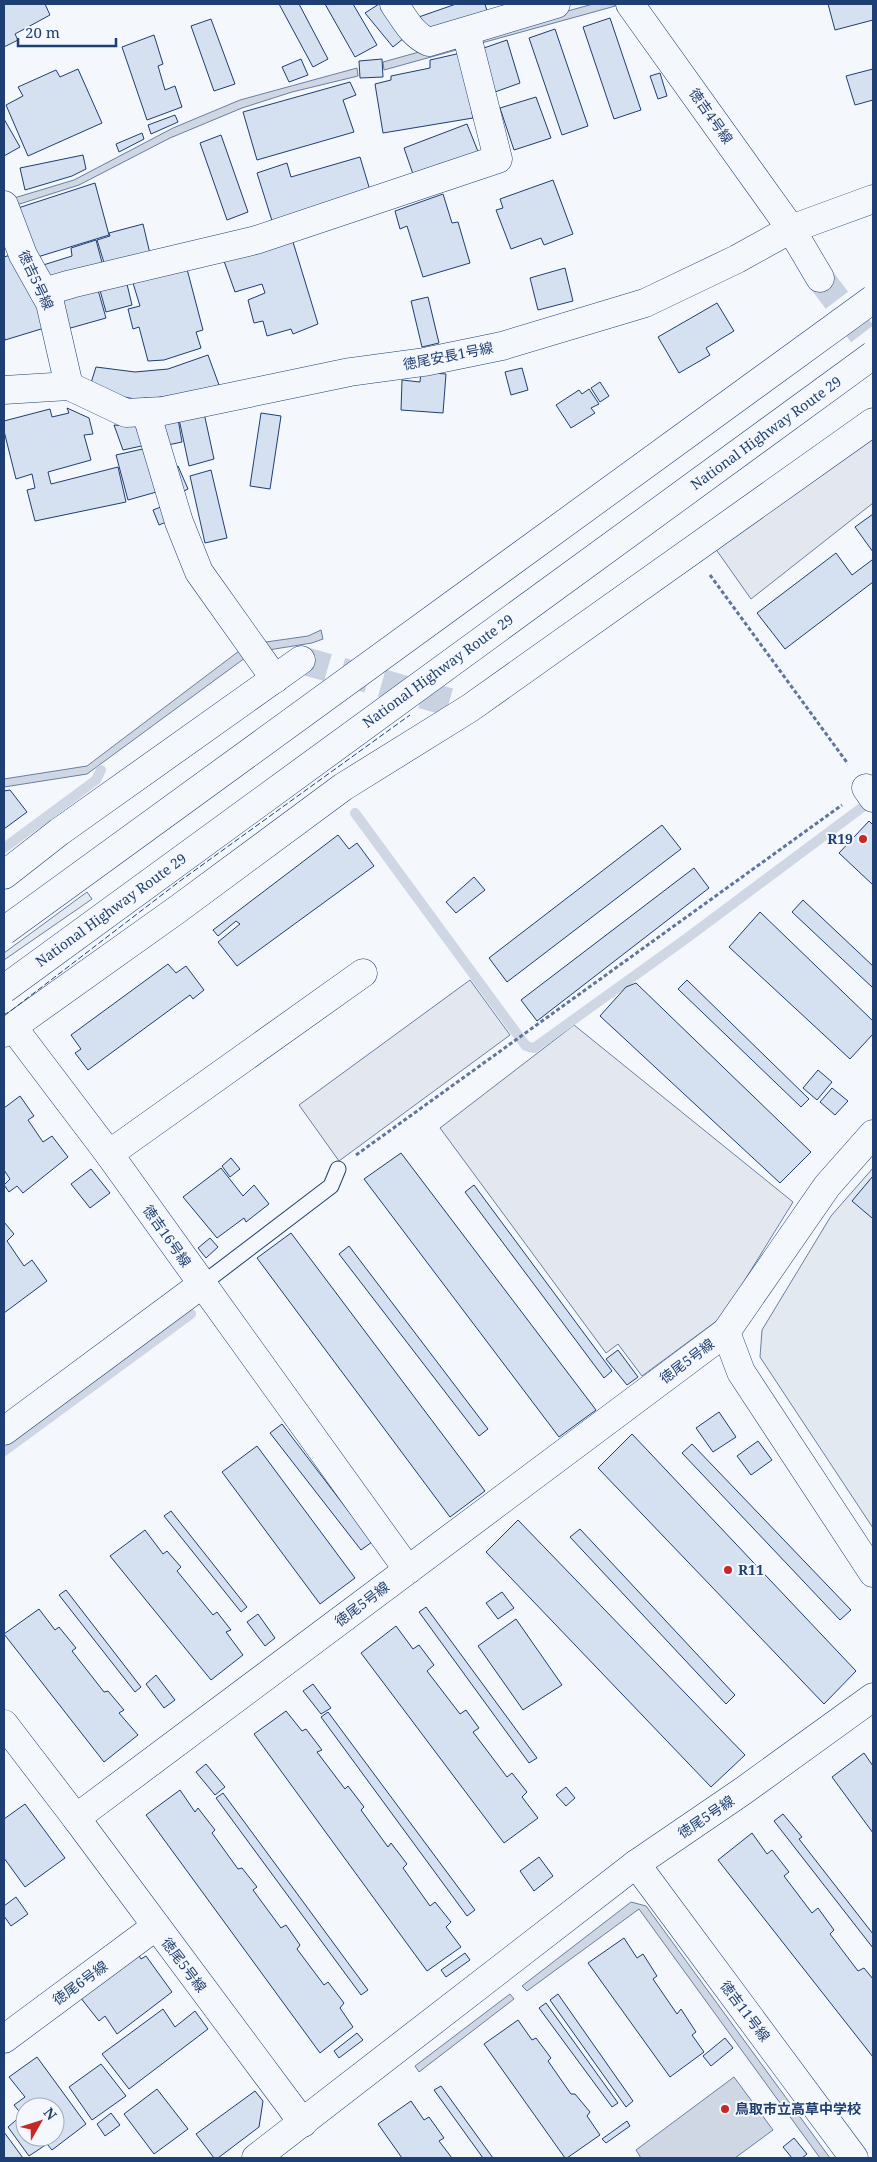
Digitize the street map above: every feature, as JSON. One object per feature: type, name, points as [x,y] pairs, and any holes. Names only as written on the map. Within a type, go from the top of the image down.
[{"type":"main road","points":[[394,4],[413,32],[421,39],[430,42],[556,4]]},
{"type":"main road","name":"徳吉4号線","points":[[630,4],[791,229],[820,278]]},
{"type":"main road","points":[[44,292],[256,240],[498,159],[466,32]]},
{"type":"main road","name":"徳尾安長1号線","points":[[4,390],[69,386],[126,413],[163,411],[350,372],[424,362],[502,346],[644,302],[737,259],[791,229],[873,199]]},
{"type":"main road","name":"徳吉5号線","points":[[4,205],[23,255],[50,304],[69,386]]},
{"type":"main road","points":[[4,930],[873,299]]},
{"type":"main road","name":"National Highway Route 29","points":[[4,989],[873,355]]},
{"type":"main road","points":[[146,412],[179,522],[199,572],[274,679]]},
{"type":"main road","points":[[8,1030],[178,909],[343,786],[470,708],[873,422]]},
{"type":"main road","points":[[4,874],[301,660]]},
{"type":"main road","points":[[109,1154],[363,974]]},
{"type":"main road","name":"徳吉16号線","points":[[8,1030],[109,1154],[201,1285],[408,1570]]},
{"type":"main road","points":[[726,1332],[827,1186],[873,1134]]},
{"type":"main road","points":[[4,1431],[201,1285]]},
{"type":"main road","name":"徳尾5号線","points":[[303,2123],[155,1927],[76,1818],[726,1332],[741,1372],[873,1573]]},
{"type":"main road","name":"徳尾5号線","points":[[256,2158],[636,1864],[743,1791],[873,1697]]},
{"type":"main road","points":[[4,1724],[76,1818]]},
{"type":"main road","name":"徳吉11号線","points":[[636,1864],[854,2158]]},
{"type":"main road","name":"徳尾6号線","points":[[4,2039],[155,1927]]},
{"type":"lane","points":[[201,1285],[331,1186],[338,1169]]},
{"type":"path","points":[[338,1169],[869,793],[693,551]]},
{"type":"shaded area","points":[[593,4],[619,5],[384,70],[383,62]]},
{"type":"shaded area","points":[[357,68],[358,76],[292,92],[242,108],[170,138],[79,185],[4,209],[4,201],[74,180],[173,128],[240,100]]},
{"type":"shaded area","points":[[873,436],[873,503],[751,599],[715,548]]},
{"type":"shaded area","points":[[321,630],[323,639],[312,643],[262,651],[259,643],[308,636]]},
{"type":"shaded area","points":[[243,648],[249,655],[87,774],[4,787],[4,779],[87,766]]},
{"type":"shaded area","points":[[87,892],[92,899],[4,960],[4,953]]},
{"type":"shaded area","points":[[470,980],[510,1035],[339,1161],[299,1105]]},
{"type":"shaded area","points":[[574,1025],[793,1202],[722,1317],[642,1376],[618,1344],[606,1353],[440,1128]]},
{"type":"shaded area","points":[[873,1168],[873,1528],[760,1357],[762,1330],[831,1216]]},
{"type":"shaded area","points":[[631,1902],[646,1906],[830,2158],[820,2158],[639,1909],[527,1991],[522,1986]]},
{"type":"shaded area","points":[[510,1994],[514,1999],[419,2072],[415,2066]]},
{"type":"shaded area","points":[[734,2077],[773,2130],[735,2158],[641,2158],[636,2150]]},
{"type":"building","points":[[4,4],[45,4],[50,15],[15,34],[18,40],[4,47]]},
{"type":"building","points":[[279,4],[299,4],[328,59],[313,67]]},
{"type":"building","points":[[325,4],[353,4],[377,45],[355,57]]},
{"type":"building","points":[[379,4],[385,4],[409,34],[393,47],[365,13]]},
{"type":"building","points":[[456,4],[485,4],[489,18],[432,35],[413,19]]},
{"type":"building","points":[[828,4],[873,4],[873,20],[835,30]]},
{"type":"building","points":[[610,18],[641,110],[614,119],[583,27]]},
{"type":"building","points":[[211,19],[235,84],[214,91],[191,26]]},
{"type":"building","points":[[555,29],[588,126],[562,135],[529,38]]},
{"type":"building","points":[[154,35],[163,64],[158,66],[165,90],[175,86],[182,107],[147,120],[122,47]]},
{"type":"building","points":[[507,40],[520,83],[495,92],[481,49]]},
{"type":"building","points":[[461,53],[473,118],[383,133],[375,84],[391,80],[391,76],[430,68],[430,60]]},
{"type":"building","points":[[301,59],[308,75],[289,82],[282,67]]},
{"type":"building","points":[[382,59],[383,77],[360,78],[359,61]]},
{"type":"building","points":[[78,69],[102,123],[28,156],[6,105],[23,96],[18,87],[56,70],[60,77]]},
{"type":"building","points":[[873,69],[873,100],[855,105],[846,76]]},
{"type":"building","points":[[660,73],[667,96],[658,99],[650,76]]},
{"type":"building","points":[[350,82],[356,95],[343,100],[354,132],[257,160],[243,112]]},
{"type":"building","points":[[536,97],[551,138],[514,150],[500,108]]},
{"type":"building","points":[[175,115],[178,122],[151,134],[148,125]]},
{"type":"building","points":[[4,119],[20,147],[4,156]]},
{"type":"building","points":[[467,124],[479,154],[414,177],[404,148]]},
{"type":"building","points":[[142,133],[144,139],[119,152],[116,144]]},
{"type":"building","points":[[221,135],[248,212],[227,220],[200,143]]},
{"type":"building","points":[[83,155],[86,169],[72,176],[25,190],[20,168]]},
{"type":"building","points":[[360,157],[372,197],[273,224],[257,173],[287,163],[291,177]]},
{"type":"building","points":[[553,180],[573,234],[544,245],[541,238],[511,249],[496,210],[503,208],[500,199]]},
{"type":"building","points":[[95,183],[109,235],[31,259],[15,209]]},
{"type":"building","points":[[443,194],[452,223],[458,222],[470,263],[423,277],[407,226],[400,229],[395,211]]},
{"type":"building","points":[[143,224],[151,258],[106,269],[97,240],[110,236],[109,233]]},
{"type":"building","points":[[96,240],[104,270],[44,279],[40,266],[72,256],[71,248]]},
{"type":"building","points":[[293,242],[318,324],[293,334],[291,329],[267,336],[263,321],[254,323],[248,300],[265,293],[262,284],[235,292],[224,261]]},
{"type":"building","points":[[17,253],[51,326],[5,340],[4,257]]},
{"type":"building","points":[[565,268],[573,301],[538,310],[530,278]]},
{"type":"building","points":[[187,269],[203,330],[196,332],[201,348],[164,360],[148,361],[139,327],[133,329],[128,309],[140,306],[133,283]]},
{"type":"building","points":[[125,276],[132,305],[106,312],[98,283]]},
{"type":"building","points":[[96,283],[106,318],[67,329],[58,293]]},
{"type":"building","points":[[428,297],[439,343],[422,347],[411,301]]},
{"type":"building","points":[[717,303],[734,331],[706,348],[710,355],[679,373],[658,337]]},
{"type":"building","points":[[208,355],[219,385],[191,393],[139,400],[105,393],[91,383],[96,367],[135,372],[168,369]]},
{"type":"building","points":[[522,368],[528,390],[511,395],[505,372]]},
{"type":"building","points":[[421,372],[446,374],[443,413],[401,410],[402,380],[420,382]]},
{"type":"building","points":[[600,382],[609,396],[600,402],[591,388]]},
{"type":"building","points":[[589,389],[599,404],[591,408],[595,413],[571,428],[556,405],[579,390],[582,394]]},
{"type":"building","points":[[67,408],[89,418],[93,434],[84,435],[91,460],[48,472],[51,484],[118,467],[126,502],[35,521],[27,490],[35,488],[32,474],[16,479],[4,431],[4,421],[50,409],[52,417],[69,413]]},
{"type":"building","points":[[204,413],[214,459],[189,466],[179,419]]},
{"type":"building","points":[[261,413],[281,416],[270,489],[250,486]]},
{"type":"building","points":[[178,419],[182,442],[163,446],[158,423]]},
{"type":"building","points":[[114,425],[140,427],[146,445],[123,450]]},
{"type":"building","points":[[147,448],[160,491],[128,500],[116,455]]},
{"type":"building","points":[[178,466],[188,489],[180,493],[170,470]]},
{"type":"building","points":[[211,470],[227,538],[205,543],[190,476]]},
{"type":"building","points":[[166,505],[171,520],[159,525],[153,510]]},
{"type":"building","points":[[873,514],[873,552],[855,527]]},
{"type":"building","points":[[836,553],[852,575],[872,560],[873,582],[785,649],[757,613]]},
{"type":"building","points":[[10,790],[27,812],[4,829],[4,791]]},
{"type":"building","name":"R19","points":[[869,821],[873,825],[873,885],[839,853]]},
{"type":"building","points":[[662,825],[681,849],[507,982],[489,958]]},
{"type":"building","points":[[338,835],[349,849],[357,843],[374,866],[237,966],[218,942],[240,924],[236,921],[218,936],[213,930]]},
{"type":"building","points":[[694,868],[709,888],[537,1021],[521,1000]]},
{"type":"building","points":[[474,877],[485,890],[456,913],[446,902]]},
{"type":"building","points":[[803,900],[873,966],[873,988],[792,912]]},
{"type":"building","points":[[760,912],[873,1021],[873,1034],[850,1059],[729,947]]},
{"type":"building","points":[[168,964],[176,973],[186,966],[204,990],[193,999],[190,995],[88,1070],[75,1053],[81,1049],[71,1035]]},
{"type":"building","points":[[687,980],[809,1099],[801,1107],[678,989]]},
{"type":"building","points":[[636,983],[811,1152],[780,1183],[600,1016],[626,987]]},
{"type":"building","points":[[818,1070],[832,1082],[817,1100],[803,1088]]},
{"type":"building","points":[[832,1088],[848,1101],[835,1115],[820,1102]]},
{"type":"building","points":[[20,1096],[34,1116],[28,1120],[43,1142],[52,1136],[68,1157],[23,1193],[17,1186],[9,1192],[4,1185],[10,1179],[4,1170],[4,1108]]},
{"type":"building","points":[[401,1153],[596,1410],[559,1437],[364,1179]]},
{"type":"building","points":[[231,1158],[240,1169],[230,1177],[222,1166]]},
{"type":"building","points":[[221,1168],[243,1196],[254,1185],[269,1204],[246,1222],[244,1218],[217,1238],[183,1197]]},
{"type":"building","points":[[91,1169],[110,1193],[90,1208],[71,1184]]},
{"type":"building","points":[[873,1176],[873,1217],[872,1218],[852,1201]]},
{"type":"building","points":[[474,1185],[612,1371],[604,1378],[465,1192]]},
{"type":"building","points":[[4,1222],[14,1234],[7,1241],[24,1266],[32,1260],[47,1281],[4,1313]]},
{"type":"building","points":[[291,1233],[485,1491],[450,1517],[257,1258]]},
{"type":"building","points":[[210,1238],[218,1247],[206,1258],[198,1248]]},
{"type":"building","points":[[349,1246],[488,1429],[479,1436],[339,1254]]},
{"type":"building","points":[[618,1350],[638,1377],[627,1385],[606,1359]]},
{"type":"building","points":[[719,1412],[736,1437],[713,1452],[696,1428]]},
{"type":"building","points":[[282,1424],[372,1542],[361,1550],[270,1433]]},
{"type":"building","name":"R11","points":[[632,1434],[856,1671],[824,1704],[598,1468]]},
{"type":"building","points":[[758,1441],[772,1460],[751,1475],[737,1456]]},
{"type":"building","points":[[692,1444],[851,1610],[840,1620],[682,1453]]},
{"type":"building","points":[[257,1446],[355,1578],[320,1604],[222,1472]]},
{"type":"building","points":[[171,1511],[247,1607],[241,1612],[164,1516]]},
{"type":"building","points":[[518,1520],[745,1755],[711,1787],[486,1552]]},
{"type":"building","points":[[580,1529],[735,1695],[726,1704],[570,1537]]},
{"type":"building","points":[[145,1530],[163,1554],[167,1551],[181,1567],[177,1571],[213,1615],[217,1612],[231,1630],[226,1632],[243,1655],[211,1680],[110,1556]]},
{"type":"building","points":[[66,1590],[141,1687],[135,1692],[59,1595]]},
{"type":"building","points":[[502,1592],[514,1608],[498,1619],[486,1603]]},
{"type":"building","points":[[426,1607],[537,1758],[529,1763],[419,1612]]},
{"type":"building","points":[[39,1609],[55,1630],[59,1627],[76,1648],[72,1651],[104,1692],[108,1691],[124,1710],[119,1713],[138,1735],[104,1762],[4,1634]]},
{"type":"building","points":[[258,1614],[275,1638],[265,1646],[247,1622]]},
{"type":"building","points":[[516,1619],[562,1685],[523,1710],[478,1646]]},
{"type":"building","points":[[396,1626],[413,1649],[419,1645],[434,1665],[427,1671],[460,1714],[466,1710],[479,1728],[473,1732],[507,1777],[512,1773],[527,1792],[522,1797],[538,1818],[504,1843],[361,1653]]},
{"type":"building","points":[[156,1675],[175,1700],[164,1708],[146,1684]]},
{"type":"building","points":[[313,1684],[331,1708],[321,1714],[303,1691]]},
{"type":"building","points":[[286,1711],[302,1731],[306,1729],[322,1750],[317,1752],[345,1789],[348,1786],[364,1807],[361,1810],[388,1847],[391,1843],[407,1864],[403,1868],[430,1906],[435,1902],[451,1922],[446,1927],[461,1947],[427,1971],[254,1734]]},
{"type":"building","points":[[328,1712],[475,1910],[467,1916],[321,1717]]},
{"type":"building","points":[[864,1753],[873,1766],[873,1833],[832,1777]]},
{"type":"building","points":[[206,1764],[225,1787],[215,1795],[196,1772]]},
{"type":"building","points":[[566,1787],[575,1798],[566,1806],[556,1795]]},
{"type":"building","points":[[180,1790],[195,1812],[198,1808],[215,1830],[212,1833],[238,1869],[242,1868],[257,1887],[253,1890],[281,1928],[286,1925],[300,1945],[297,1949],[324,1985],[328,1982],[344,2003],[340,2008],[353,2027],[320,2053],[146,1815]]},
{"type":"building","points":[[223,1793],[368,1990],[361,1995],[216,1798]]},
{"type":"building","points":[[25,1804],[65,1858],[25,1887],[4,1858],[4,1819]]},
{"type":"building","points":[[783,1814],[802,1837],[799,1839],[873,1934],[873,1948],[774,1821]]},
{"type":"building","points":[[752,1833],[767,1854],[772,1850],[789,1872],[784,1876],[812,1913],[818,1908],[834,1930],[830,1934],[858,1971],[864,1968],[873,1979],[873,2057],[718,1860]]},
{"type":"building","points":[[539,1857],[553,1876],[534,1891],[520,1871]]},
{"type":"building","points":[[16,1897],[28,1914],[11,1926],[4,1916],[4,1906]]},
{"type":"building","points":[[624,1938],[637,1958],[643,1954],[657,1976],[653,1979],[677,2014],[681,2009],[696,2032],[692,2035],[704,2052],[670,2077],[588,1963]]},
{"type":"building","points":[[465,1953],[470,1960],[446,1977],[441,1970]]},
{"type":"building","points":[[138,1954],[141,1959],[146,1956],[172,1992],[117,2034],[105,2016],[99,2021],[80,1997]]},
{"type":"building","points":[[558,1994],[633,2101],[626,2107],[550,2000]]},
{"type":"building","points":[[546,2003],[618,2103],[612,2107],[539,2008]]},
{"type":"building","points":[[163,2009],[175,2027],[195,2011],[208,2029],[129,2089],[102,2054]]},
{"type":"building","points":[[518,2020],[532,2040],[536,2038],[551,2058],[548,2061],[571,2094],[575,2094],[590,2112],[587,2116],[600,2135],[567,2158],[565,2158],[484,2044]]},
{"type":"building","points":[[357,2033],[363,2040],[339,2058],[334,2051]]},
{"type":"building","points":[[725,2038],[733,2048],[711,2066],[703,2056]]},
{"type":"building","points":[[37,2057],[86,2124],[65,2140],[65,2097],[25,2097],[9,2077]]},
{"type":"building","points":[[101,2064],[126,2096],[92,2120],[69,2087]]},
{"type":"building","points":[[441,2086],[493,2158],[483,2158],[434,2090]]},
{"type":"building","points":[[157,2089],[188,2129],[154,2154],[124,2114]]},
{"type":"building","points":[[255,2091],[263,2101],[259,2127],[218,2158],[214,2158],[196,2134]]},
{"type":"building","points":[[411,2101],[424,2120],[429,2117],[444,2138],[439,2141],[452,2158],[402,2158],[378,2124]]},
{"type":"building","points":[[111,2113],[120,2125],[105,2136],[97,2124]]},
{"type":"building","points":[[15,2121],[15,2137],[8,2127]]},
{"type":"building","points":[[627,2121],[630,2126],[606,2143],[602,2139]]},
{"type":"building","points":[[4,2132],[23,2158],[4,2158]]},
{"type":"building","points":[[794,2138],[807,2154],[802,2158],[792,2158],[783,2147]]},
{"type":"building","points":[[22,2147],[42,2147],[29,2156]]},
{"type":"waterway","points":[[4,848],[96,780],[101,770]]},
{"type":"waterway","points":[[529,1047],[534,1048],[687,938],[864,806]]},
{"type":"waterway","points":[[355,813],[526,1046]]},
{"type":"waterway","points":[[4,1451],[191,1314]]},
{"type":"tunnel","points":[[820,278],[873,348]]},
{"type":"tunnel","points":[[301,660],[470,708]]},
{"type":"fence","points":[[4,1016],[180,881],[410,715]]},
{"type":"place","name":"R19","points":[[863,839]]},
{"type":"place","name":"R11","points":[[728,1570]]},
{"type":"place","name":"鳥取市立高草中学校","points":[[725,2109]]}]
